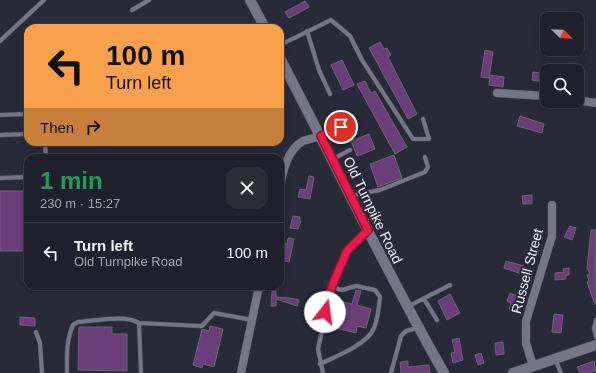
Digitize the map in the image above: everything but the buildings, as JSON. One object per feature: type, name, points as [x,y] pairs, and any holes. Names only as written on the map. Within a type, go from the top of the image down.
[{"type":"street","points":[[250,0],[263,24]]},
{"type":"street","name":"Old Turnpike Road","points":[[284,66],[333,159],[406,307],[444,373]]},
{"type":"street","points":[[497,93],[540,96]]},
{"type":"street","points":[[584,101],[596,103]]},
{"type":"street","points":[[284,169],[292,151],[304,141],[321,136]]},
{"type":"street","name":"Russell Street","points":[[533,366],[526,343],[526,321],[529,307],[549,251],[552,236],[552,205]]},
{"type":"street","points":[[241,373],[258,290]]},
{"type":"street","points":[[513,373],[596,345]]},
{"type":"lane","points":[[0,41],[44,0]]},
{"type":"lane","points":[[132,10],[149,0]]},
{"type":"lane","points":[[284,42],[331,20],[350,36],[362,60],[413,139],[428,139],[423,119]]},
{"type":"lane","points":[[308,31],[319,70],[330,94]]},
{"type":"lane","points":[[0,115],[24,114]]},
{"type":"lane","points":[[321,136],[341,127]]},
{"type":"lane","points":[[0,135],[24,134]]},
{"type":"lane","points":[[333,159],[350,150]]},
{"type":"lane","points":[[352,197],[358,194],[380,190],[425,172],[428,167],[425,156]]},
{"type":"lane","points":[[0,178],[24,177]]},
{"type":"lane","points":[[324,373],[320,364],[318,349],[331,287],[347,251],[368,230]]},
{"type":"lane","points":[[406,307],[450,285]]},
{"type":"lane","points":[[320,364],[364,341],[374,329],[379,303],[378,294],[371,289],[356,286],[342,290],[331,287]]},
{"type":"lane","points":[[424,299],[437,320]]},
{"type":"lane","points":[[67,373],[67,346],[69,333],[73,325],[78,322],[132,319],[139,323],[202,326],[214,314],[252,320]]},
{"type":"lane","points":[[596,320],[594,328],[596,337]]},
{"type":"lane","points":[[139,323],[141,373]]},
{"type":"lane","points":[[391,373],[401,336],[406,331],[418,328]]},
{"type":"lane","points":[[36,332],[40,343],[42,373]]},
{"type":"lane","points":[[555,359],[561,373]]},
{"type":"route","points":[[325,312],[332,286],[347,251],[368,230],[321,136],[341,127]]}]
